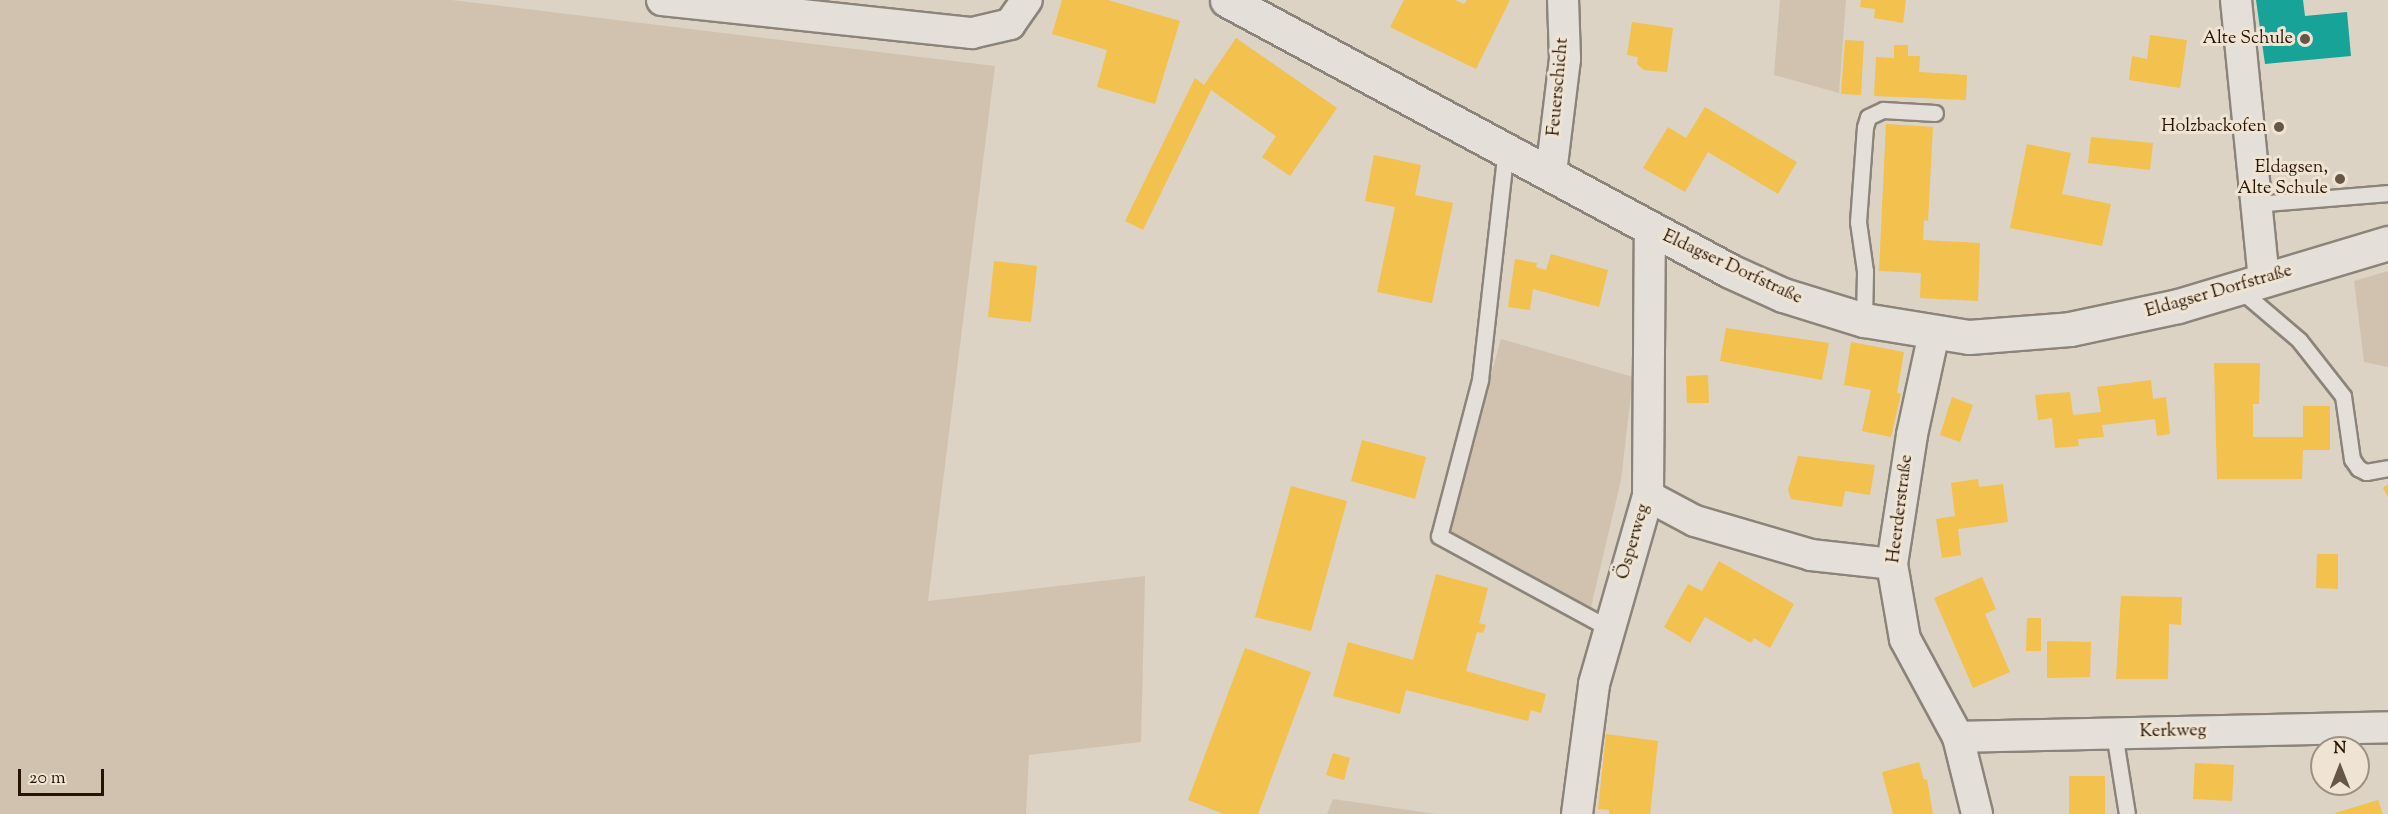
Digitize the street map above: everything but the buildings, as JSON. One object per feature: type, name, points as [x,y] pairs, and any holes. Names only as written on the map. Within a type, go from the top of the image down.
[{"type":"street","points":[[662,0],[972,33],[1010,24],[1027,0]]},
{"type":"street","name":"Eldagser Dorfstraße","points":[[1227,0],[1506,148],[1650,229],[1783,295],[1864,321],[1934,333],[2003,336],[2070,329],[2178,306],[2388,243]]},
{"type":"street","name":"Feuerschicht","points":[[1551,173],[1565,59],[1563,0]]},
{"type":"street","points":[[2236,0],[2255,204],[2251,283]]},
{"type":"street","name":"Ösperweg","points":[[1577,814],[1594,684],[1648,496],[1650,229]]},
{"type":"street","name":"Heerderstraße","points":[[1934,333],[1912,435],[1892,564],[1905,639],[1958,737],[1977,814]]},
{"type":"street","points":[[1648,496],[1695,521],[1811,555],[1892,564]]},
{"type":"street","name":"Kerkweg","points":[[1958,737],[2388,727]]},
{"type":"lane","points":[[1864,321],[1865,271],[1858,222],[1865,127],[1868,117],[1883,110],[1935,113]]},
{"type":"lane","points":[[1506,148],[1480,380],[1439,536],[1610,629]]},
{"type":"lane","points":[[2255,204],[2388,193]]},
{"type":"lane","points":[[2251,283],[2343,396],[2352,459],[2358,468],[2366,472],[2388,468]]},
{"type":"lane","points":[[2114,734],[2127,814]]},
{"type":"shaded area","points":[[0,0],[452,0],[995,66],[928,601],[1145,576],[1141,742],[1029,755],[1026,814],[0,814]]},
{"type":"shaded area","points":[[1780,0],[1846,0],[1839,93],[1774,75]]},
{"type":"shaded area","points":[[2388,271],[2388,367],[2364,362],[2354,281]]},
{"type":"shaded area","points":[[1501,339],[1633,377],[1621,480],[1591,607],[1447,531]]},
{"type":"shaded area","points":[[1333,799],[1436,814],[1327,814]]},
{"type":"place","name":"Alte Schule","points":[[2305,39]]},
{"type":"place","name":"Holzbackofen","points":[[2279,127]]},
{"type":"place","name":"Eldagsen, Alte Schule","points":[[2340,179]]}]
